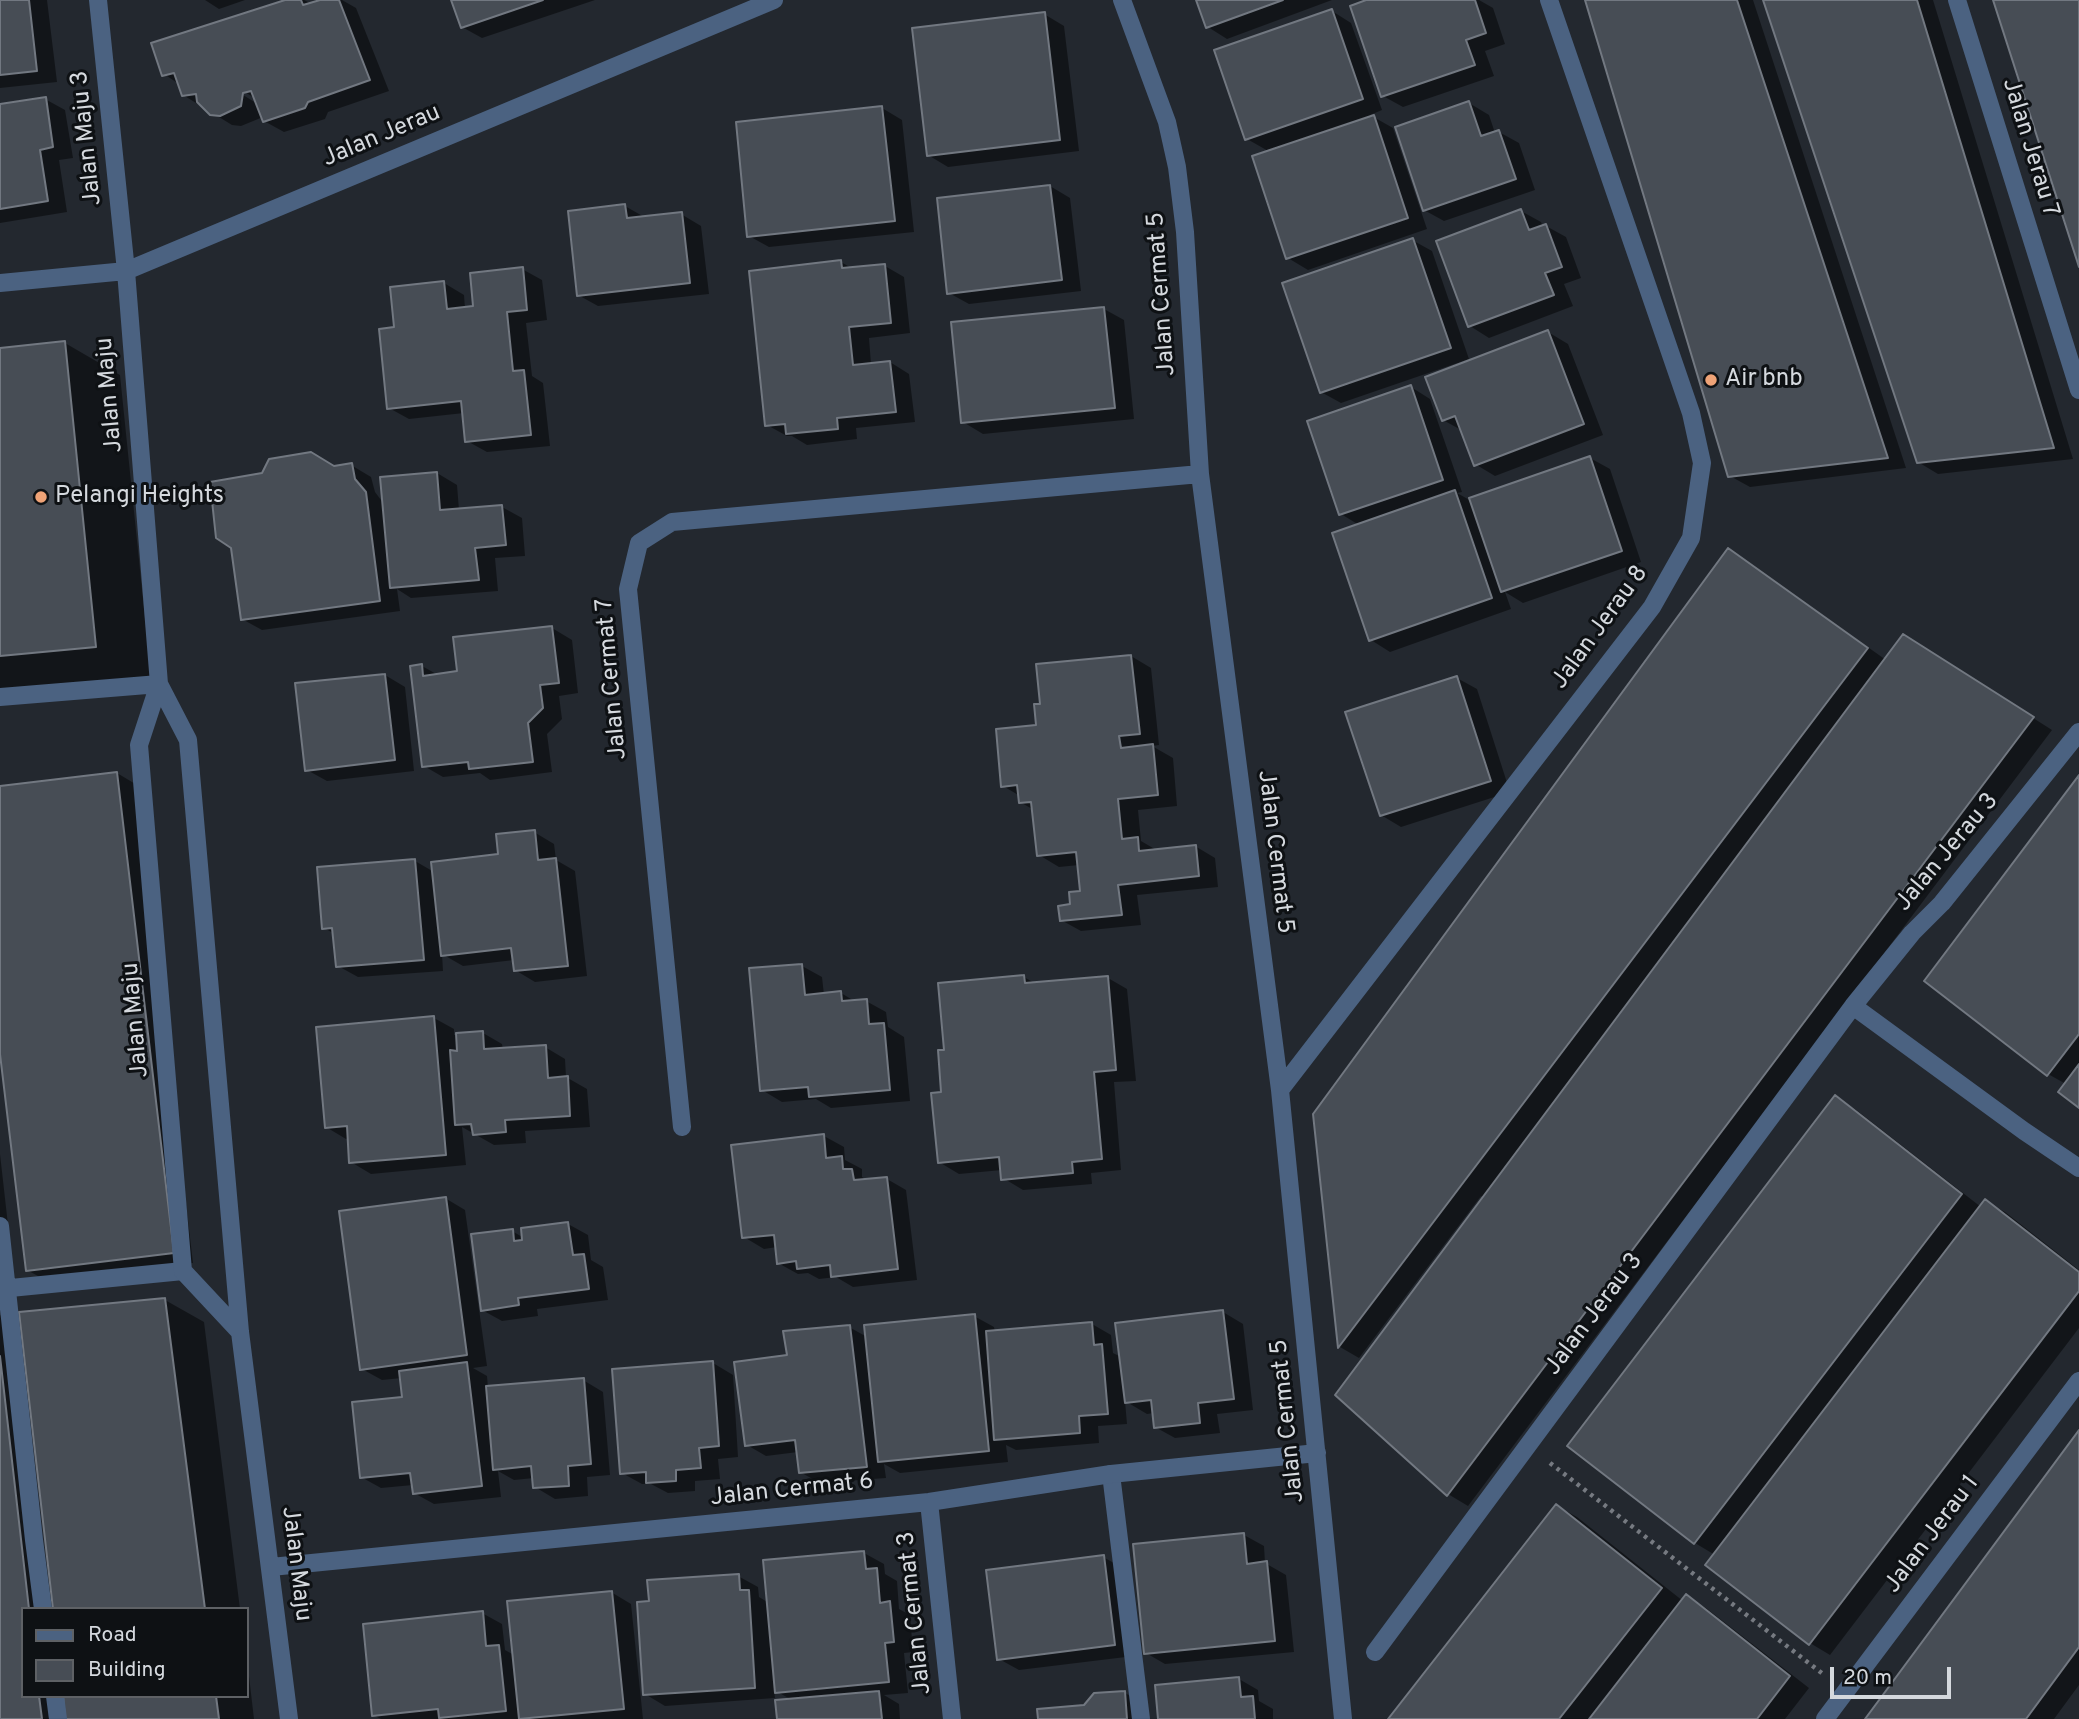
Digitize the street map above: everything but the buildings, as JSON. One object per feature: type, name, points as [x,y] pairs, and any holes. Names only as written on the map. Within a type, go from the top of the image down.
[{"type":"street","name":"Jalan Maju 3","points":[[98,0],[125,271]]},
{"type":"street","name":"Jalan Jerau","points":[[0,283],[125,271],[774,0]]},
{"type":"street","name":"Jalan Cermat 5","points":[[1122,0],[1167,122],[1177,167],[1185,232],[1200,474],[1280,1090],[1343,1719]]},
{"type":"street","name":"Jalan Jerau 8","points":[[1280,1090],[1652,607],[1690,538],[1703,463],[1691,413],[1549,0]]},
{"type":"street","name":"Jalan Jerau 7","points":[[1957,0],[2079,390]]},
{"type":"street","name":"Jalan Maju","points":[[125,271],[159,684],[188,740],[240,1332],[289,1719]]},
{"type":"street","name":"Jalan Cermat 7","points":[[682,1127],[628,589],[639,542],[671,522],[1200,474]]},
{"type":"street","name":"Jalan Maju","points":[[159,684],[139,745],[183,1271]]},
{"type":"street","points":[[0,697],[159,684]]},
{"type":"street","name":"Jalan Jerau 3","points":[[1375,1652],[1853,1006],[1912,933],[1942,903],[2079,732]]},
{"type":"street","points":[[1853,1006],[2079,1168]]},
{"type":"street","points":[[0,1226],[3,1289],[43,1607]]},
{"type":"street","points":[[3,1289],[183,1271],[240,1332]]},
{"type":"street","name":"Jalan Jerau 1","points":[[1825,1719],[2079,1381]]},
{"type":"street","name":"Jalan Cermat 6","points":[[271,1567],[929,1502],[1111,1474],[1317,1453]]},
{"type":"street","points":[[1111,1474],[1142,1719]]},
{"type":"street","name":"Jalan Cermat 3","points":[[929,1502],[952,1719]]},
{"type":"street","points":[[55,1698],[58,1719]]},
{"type":"path","points":[[1528,1446],[1846,1692]]},
{"type":"place","name":"Air bnb","points":[[1711,380]]},
{"type":"place","name":"Pelangi Heights","points":[[41,497]]}]
